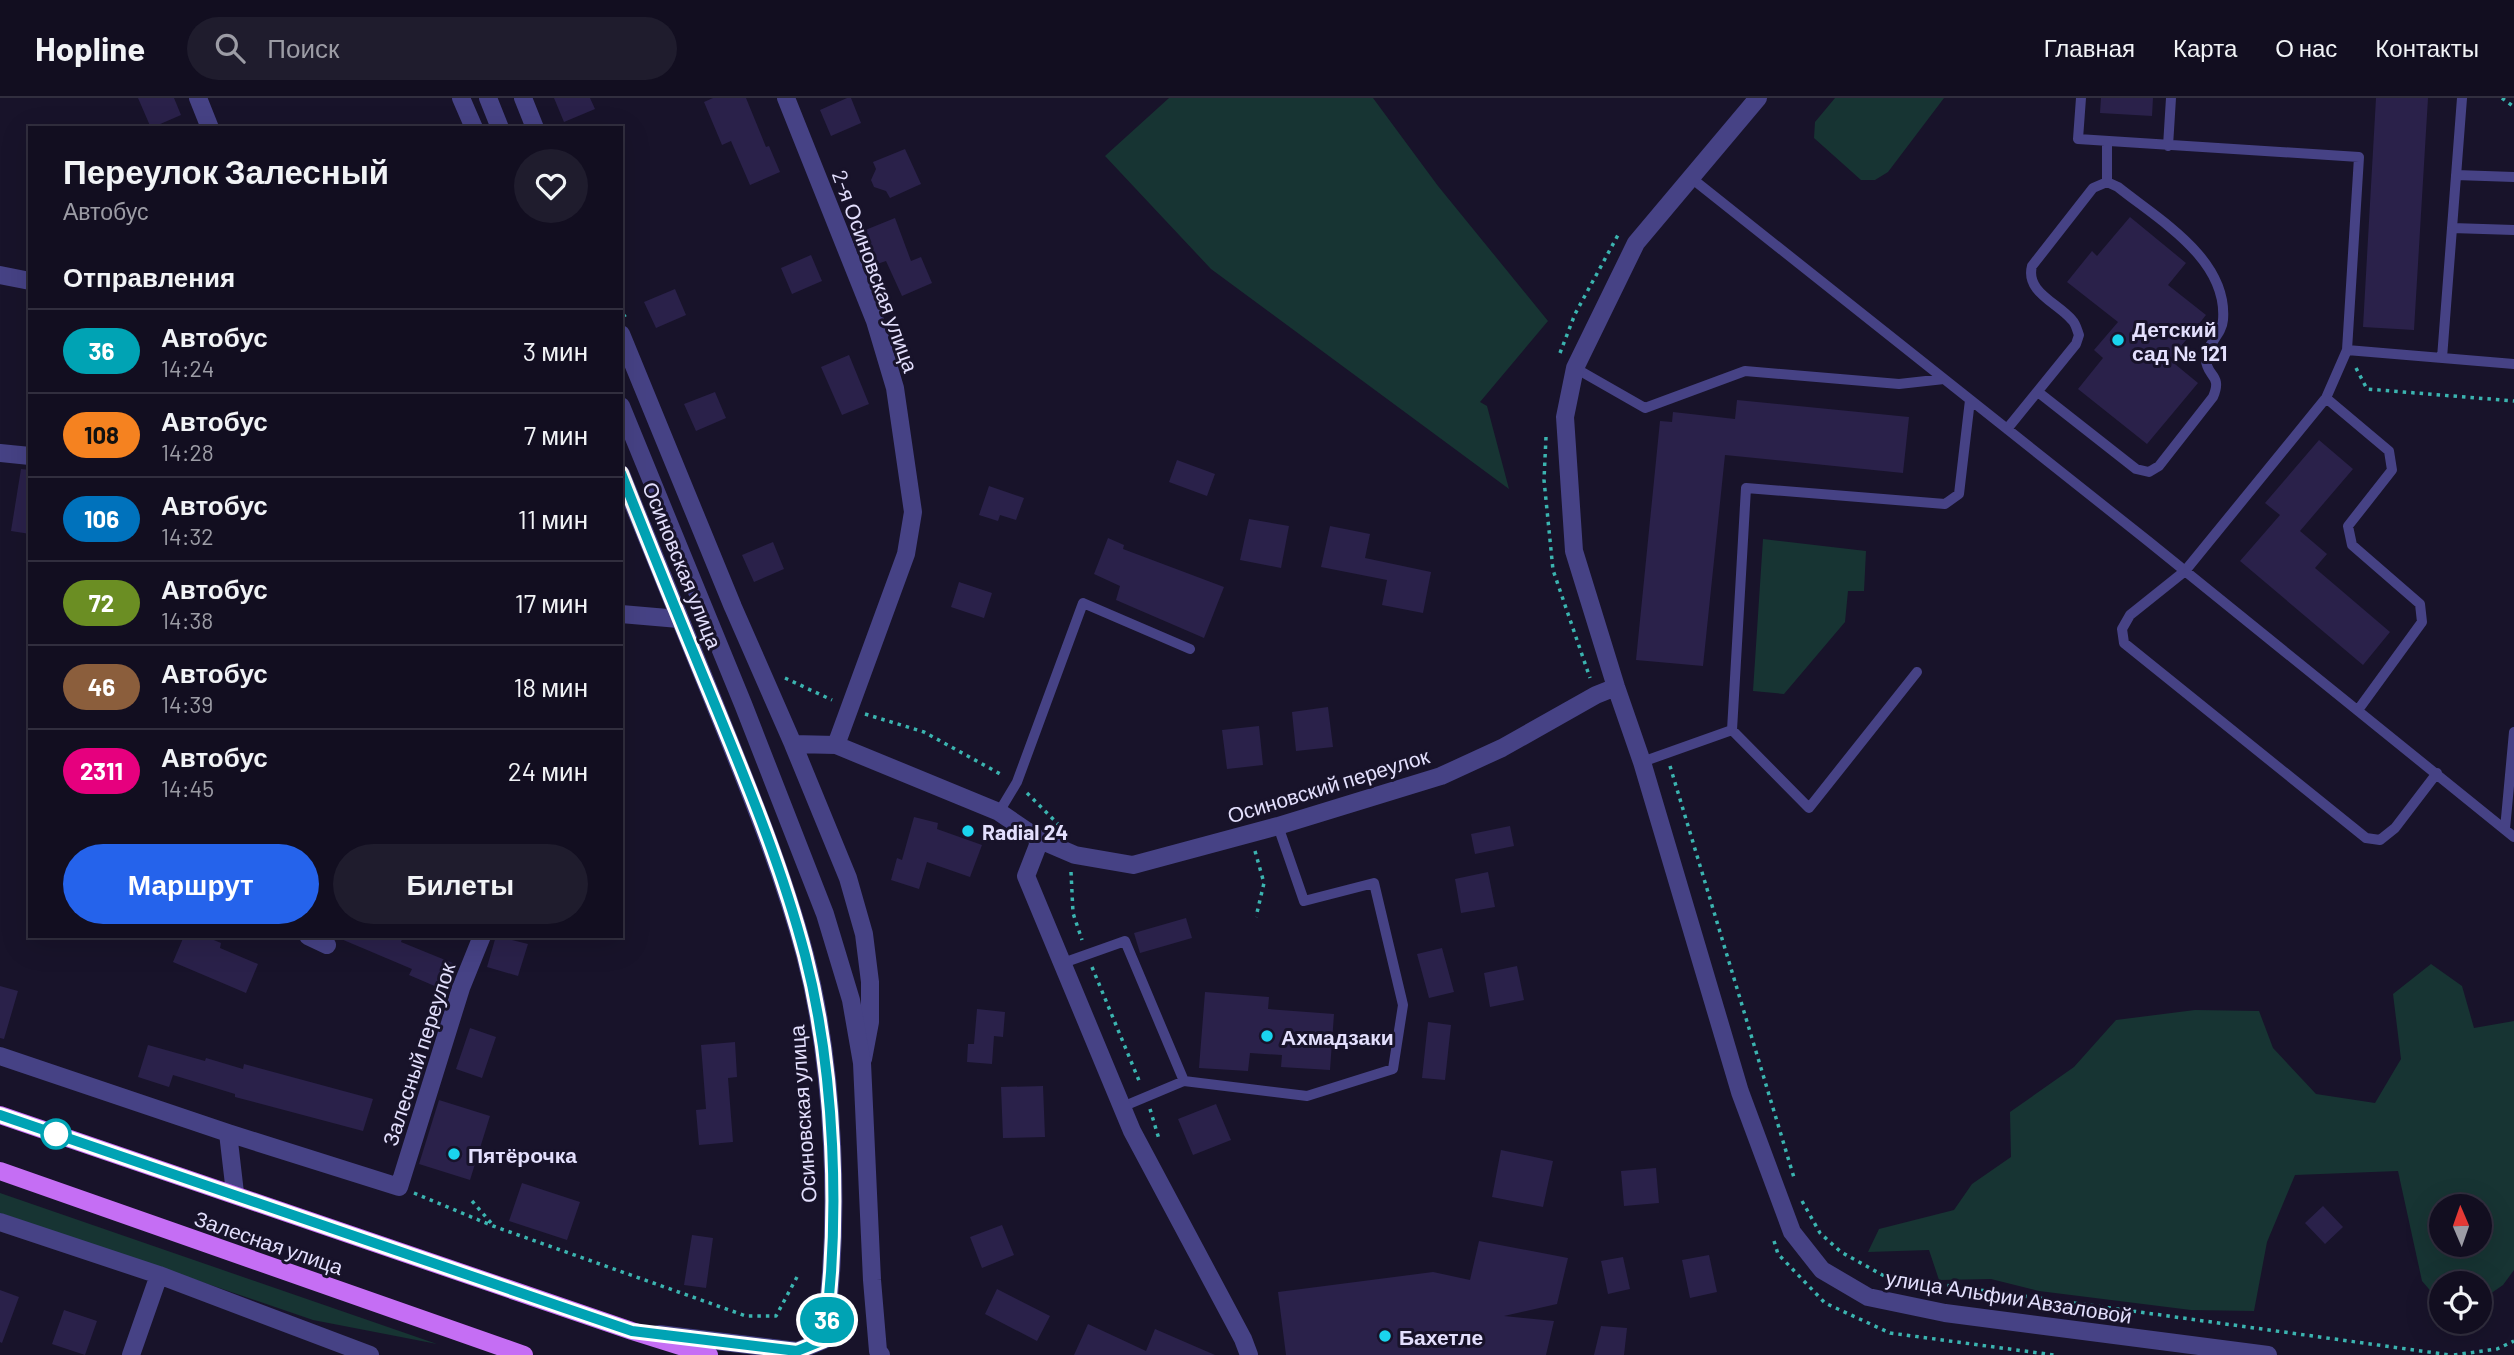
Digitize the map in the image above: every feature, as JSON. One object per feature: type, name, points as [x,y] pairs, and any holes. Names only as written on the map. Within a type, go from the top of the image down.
[{"type":"main road","name":"Залесная улица","points":[[0,1115],[709,1355]]},
{"type":"main road","name":"Залесная улица","points":[[0,1171],[524,1355]]},
{"type":"street","points":[[198,98],[209,126]]},
{"type":"street","points":[[461,98],[473,126]]},
{"type":"street","points":[[488,98],[499,126]]},
{"type":"street","points":[[523,98],[534,126]]},
{"type":"street","name":"2-я Осиновская улица","points":[[786,98],[875,321],[895,387],[914,512],[906,554],[836,745]]},
{"type":"street","points":[[1616,687],[1574,551],[1566,417],[1575,368],[1636,243],[1758,98]]},
{"type":"street","points":[[0,275],[28,281]]},
{"type":"street","points":[[623,339],[848,878],[864,934],[870,982],[870,1022],[862,1063]]},
{"type":"street","name":"Осиновская улица","points":[[623,411],[825,914],[851,1000],[862,1063],[872,1280],[878,1351],[881,1355]]},
{"type":"street","points":[[0,453],[28,456]]},
{"type":"street","name":"Осиновская улица","points":[[623,479],[750,792],[782,880],[805,955],[826,1072],[832,1168],[831,1278],[824,1340],[797,1351],[632,1331]]},
{"type":"street","points":[[623,614],[679,619]]},
{"type":"street","name":"Осиновский переулок","points":[[793,744],[836,745],[999,812],[1040,840],[1075,855],[1133,865],[1278,826],[1441,776],[1502,748],[1596,695],[1616,687]]},
{"type":"street","name":"улица Альфии Авзаловой","points":[[1616,687],[1642,762],[1740,1092],[1791,1232],[1822,1270],[1868,1297],[1944,1313],[2268,1355]]},
{"type":"street","points":[[1040,840],[1026,876],[1132,1132],[1243,1339],[1248,1355]]},
{"type":"street","points":[[312,938],[327,945]]},
{"type":"street","name":"Залесный переулок","points":[[399,1186],[461,988],[481,938]]},
{"type":"street","points":[[0,1056],[228,1133],[399,1186]]},
{"type":"street","name":"Залесная улица","points":[[228,1133],[235,1193]]},
{"type":"street","points":[[0,1222],[159,1275],[344,1350],[370,1355]]},
{"type":"street","points":[[131,1355],[159,1275]]},
{"type":"lane","points":[[2081,98],[2078,139],[2359,157],[2347,350],[2326,398],[2185,571],[2130,615],[2122,629],[2124,643],[2366,838],[2380,840],[2395,828],[2437,773]]},
{"type":"lane","points":[[2168,146],[2171,98]]},
{"type":"lane","points":[[2442,358],[2462,98]]},
{"type":"lane","points":[[2106,182],[2107,141]]},
{"type":"lane","points":[[2456,175],[2514,177]]},
{"type":"lane","points":[[1690,177],[2514,837]]},
{"type":"lane","points":[[2007,429],[2076,344],[2080,335],[2074,321],[2033,286],[2029,275],[2032,266],[2093,188],[2106,182],[2118,187],[2190,245],[2210,269],[2221,296],[2224,321],[2205,357],[2218,386],[2214,397],[2159,466],[2149,472],[2136,469],[2038,392]]},
{"type":"lane","points":[[2452,228],[2514,230]]},
{"type":"lane","points":[[2347,350],[2514,364]]},
{"type":"lane","points":[[1575,368],[1644,408],[1745,371],[1899,384],[1944,379]]},
{"type":"lane","points":[[2326,398],[2389,451],[2392,470],[2348,526],[2352,545],[2420,604],[2421,622],[2358,710]]},
{"type":"lane","points":[[1917,672],[1809,808],[1732,730],[1746,488],[1945,505],[1959,494],[1970,400]]},
{"type":"lane","points":[[999,812],[1017,782],[1083,603],[1190,649]]},
{"type":"lane","points":[[1642,762],[1732,730]]},
{"type":"lane","points":[[2505,829],[2514,732]]},
{"type":"lane","points":[[1122,1107],[1184,1081],[1307,1096],[1394,1069],[1403,1005],[1374,883],[1304,901],[1278,826]]},
{"type":"lane","points":[[1063,963],[1125,941],[1184,1081]]},
{"type":"path","points":[[2502,98],[2514,107]]},
{"type":"path","points":[[2347,350],[2367,389],[2514,401]]},
{"type":"path","points":[[782,677],[851,709],[924,732],[1017,782],[1077,844],[1071,874],[1073,913],[1146,1097],[1162,1149]]},
{"type":"path","points":[[1666,754],[1796,1185]]},
{"type":"path","points":[[1249,834],[1264,883],[1256,917]]},
{"type":"path","points":[[399,1186],[493,1226],[746,1316],[776,1316],[797,1277]]},
{"type":"path","points":[[1800,1198],[1819,1233],[1841,1252],[1886,1277],[2452,1355],[2497,1349],[2514,1341]]},
{"type":"path","points":[[472,1200],[493,1226]]},
{"type":"path","points":[[1774,1241],[1778,1254],[1825,1303],[1891,1333],[2054,1355]]},
{"type":"green space","points":[[1169,98],[1373,98],[1438,186],[1548,321],[1480,402],[1487,406],[1509,489],[1211,269],[1105,156]]},
{"type":"green space","points":[[1835,98],[1944,98],[1888,172],[1875,180],[1861,180],[1814,138],[1815,122]]},
{"type":"green space","points":[[1763,539],[1866,551],[1864,591],[1848,591],[1845,622],[1784,694],[1753,691]]},
{"type":"green space","points":[[2431,964],[2462,986],[2474,1028],[2514,1021],[2514,1270],[2503,1285],[2492,1293],[2492,1271],[2429,1271],[2429,1289],[2422,1281],[2398,1171],[2295,1175],[2267,1242],[2254,1311],[2191,1310],[2039,1291],[1991,1279],[1939,1280],[1929,1250],[1868,1252],[1879,1229],[1954,1210],[1972,1184],[2011,1157],[2010,1112],[2074,1067],[2116,1020],[2195,1010],[2259,1011],[2273,1048],[2316,1094],[2375,1103],[2401,1059],[2393,994]]},
{"type":"green space","points":[[0,1193],[437,1344],[313,1320],[0,1213]]},
{"type":"building","points":[[138,98],[174,98],[181,115],[150,126]]},
{"type":"building","points":[[554,98],[590,98],[595,109],[564,122]]},
{"type":"building","points":[[713,98],[746,98],[766,147],[769,146],[780,172],[750,185],[731,141],[722,145],[704,102]]},
{"type":"building","points":[[851,98],[861,123],[831,136],[820,110]]},
{"type":"building","points":[[2101,98],[2153,98],[2152,116],[2100,113]]},
{"type":"building","points":[[2376,98],[2428,98],[2414,330],[2363,327]]},
{"type":"building","points":[[905,149],[921,184],[890,198],[886,191],[874,187],[871,180],[876,169],[873,162]]},
{"type":"building","points":[[2130,217],[2186,263],[2168,285],[2206,315],[2170,360],[2198,383],[2147,444],[2078,389],[2103,358],[2094,350],[2118,322],[2067,282],[2092,251],[2097,256]]},
{"type":"building","points":[[895,218],[911,261],[921,257],[932,283],[902,296],[886,261],[874,265],[858,233]]},
{"type":"building","points":[[811,255],[822,281],[792,294],[781,268]]},
{"type":"building","points":[[675,289],[686,315],[656,328],[644,302]]},
{"type":"building","points":[[849,355],[869,404],[842,415],[821,367]]},
{"type":"building","points":[[715,392],[726,418],[696,431],[684,404]]},
{"type":"building","points":[[1737,400],[1909,417],[1903,473],[1725,455],[1703,666],[1636,660],[1660,421],[1672,422],[1673,412],[1735,419]]},
{"type":"building","points":[[2319,440],[2353,469],[2300,531],[2327,554],[2315,568],[2390,632],[2363,665],[2240,561],[2280,515],[2265,503]]},
{"type":"building","points":[[1177,460],[1215,474],[1207,496],[1169,482]]},
{"type":"building","points":[[21,469],[28,470],[28,534],[11,531]]},
{"type":"building","points":[[989,486],[1024,498],[1016,520],[1000,515],[998,521],[979,515]]},
{"type":"building","points":[[1249,519],[1289,526],[1281,568],[1240,560]]},
{"type":"building","points":[[1330,526],[1370,534],[1365,558],[1431,572],[1423,613],[1382,605],[1387,580],[1321,567]]},
{"type":"building","points":[[1108,538],[1124,545],[1123,549],[1224,587],[1204,638],[1116,600],[1120,586],[1094,574]]},
{"type":"building","points":[[773,542],[784,569],[754,582],[742,555]]},
{"type":"building","points":[[959,582],[992,593],[984,618],[951,607]]},
{"type":"building","points":[[1328,707],[1333,747],[1296,751],[1292,712]]},
{"type":"building","points":[[1259,726],[1263,765],[1227,769],[1222,730]]},
{"type":"building","points":[[914,817],[938,823],[937,829],[982,845],[970,877],[927,862],[919,889],[891,880],[897,858],[902,860]]},
{"type":"building","points":[[1510,826],[1514,846],[1475,854],[1471,834]]},
{"type":"building","points":[[1488,872],[1495,907],[1461,913],[1455,879]]},
{"type":"building","points":[[1186,918],[1192,938],[1140,953],[1134,933]]},
{"type":"building","points":[[183,938],[209,938],[221,943],[220,948],[258,964],[246,993],[173,962]]},
{"type":"building","points":[[339,938],[402,938],[401,942],[455,964],[444,990],[409,975],[412,969]]},
{"type":"building","points":[[495,938],[528,944],[518,976],[487,967]]},
{"type":"building","points":[[1442,948],[1454,992],[1429,998],[1417,954]]},
{"type":"building","points":[[1517,966],[1524,1000],[1490,1007],[1484,973]]},
{"type":"building","points":[[0,986],[18,991],[4,1039],[0,1038]]},
{"type":"building","name":"Ахмадзаки","points":[[1205,992],[1269,997],[1268,1009],[1334,1014],[1330,1070],[1281,1067],[1282,1055],[1250,1053],[1248,1071],[1199,1068]]},
{"type":"building","points":[[977,1009],[1005,1012],[1003,1037],[994,1036],[992,1064],[967,1062],[968,1044],[974,1044]]},
{"type":"building","points":[[1428,1022],[1451,1025],[1445,1080],[1422,1078]]},
{"type":"building","points":[[470,1028],[496,1037],[482,1078],[456,1069]]},
{"type":"building","points":[[735,1042],[737,1077],[728,1078],[733,1142],[699,1145],[696,1110],[706,1109],[701,1045]]},
{"type":"building","points":[[148,1045],[243,1069],[244,1064],[373,1099],[363,1131],[235,1097],[235,1094],[173,1075],[169,1087],[138,1077]]},
{"type":"building","points":[[1043,1086],[1045,1137],[1003,1138],[1001,1087]]},
{"type":"building","points":[[439,1100],[490,1116],[470,1180],[419,1164]]},
{"type":"building","points":[[1216,1104],[1231,1140],[1193,1155],[1178,1119]]},
{"type":"building","points":[[1501,1150],[1553,1161],[1543,1207],[1492,1197]]},
{"type":"building","points":[[1656,1168],[1659,1203],[1624,1206],[1621,1171]]},
{"type":"building","points":[[522,1183],[580,1202],[567,1240],[509,1221]]},
{"type":"building","points":[[2323,1206],[2343,1227],[2325,1244],[2305,1223]]},
{"type":"building","points":[[1002,1225],[1014,1255],[982,1268],[970,1237]]},
{"type":"building","points":[[692,1235],[713,1238],[706,1288],[684,1285]]},
{"type":"building","points":[[1479,1241],[1568,1258],[1557,1304],[1504,1316],[1554,1321],[1546,1355],[1286,1355],[1278,1292],[1433,1272],[1470,1280]]},
{"type":"building","points":[[1709,1255],[1717,1292],[1690,1298],[1682,1260]]},
{"type":"building","points":[[1623,1257],[1630,1289],[1608,1294],[1601,1261]]},
{"type":"building","points":[[997,1289],[1050,1316],[1037,1341],[985,1314]]},
{"type":"building","points":[[0,1290],[19,1297],[2,1343],[0,1342]]},
{"type":"building","points":[[64,1310],[97,1321],[85,1355],[52,1344]]},
{"type":"building","points":[[1088,1324],[1146,1351],[1155,1329],[1215,1355],[1074,1355]]},
{"type":"building","points":[[1601,1326],[1627,1328],[1624,1355],[1594,1355]]},
{"type":"bus line","name":"36","points":[[0,1115],[235,1193],[632,1331],[797,1351],[824,1340],[831,1278],[832,1168],[826,1072],[805,955],[782,880],[750,792],[623,478]]},
{"type":"place","name":"Детский сад № 121","points":[[2118,340]]},
{"type":"place","name":"Radial 24","points":[[968,831]]},
{"type":"place","name":"Ахмадзаки","points":[[1267,1036]]},
{"type":"place","name":"Пятёрочка","points":[[454,1154]]},
{"type":"place","name":"Бахетле","points":[[1385,1336]]}]
